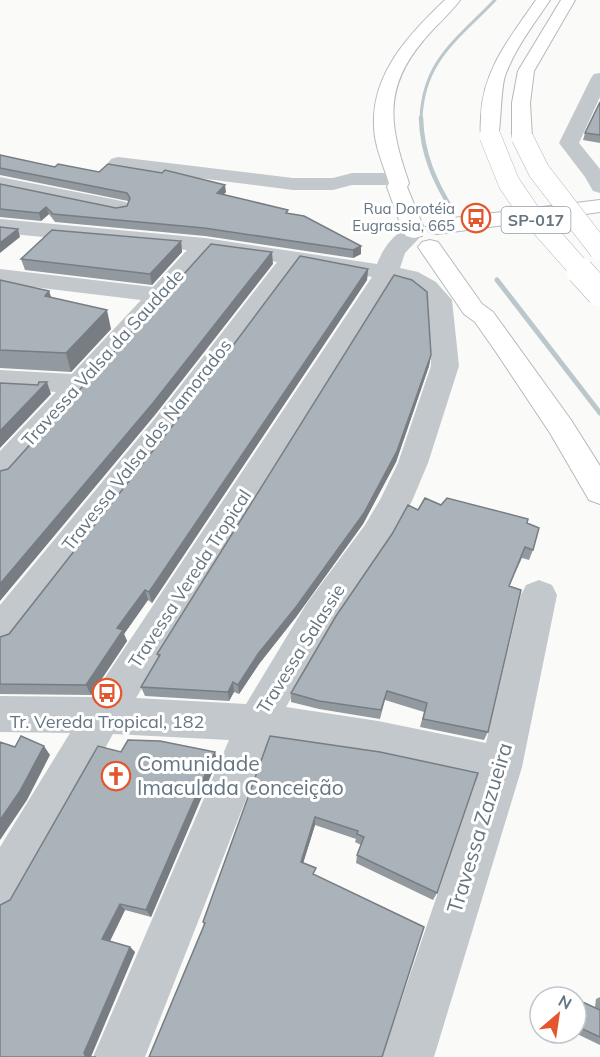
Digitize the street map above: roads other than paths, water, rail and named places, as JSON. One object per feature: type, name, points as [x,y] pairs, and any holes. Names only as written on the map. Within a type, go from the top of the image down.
[{"type":"main road","points":[[453,0],[419,32],[392,76],[385,103],[383,125],[398,181],[397,187],[473,309],[484,317],[561,427],[600,492]]},
{"type":"main road","name":"SP-017","points":[[543,0],[506,54],[496,74],[490,99],[490,136],[509,183],[528,210],[600,292]]},
{"type":"main road","name":"SP-017","points":[[568,0],[526,72],[521,103],[522,137],[539,171],[600,250]]},
{"type":"main road","points":[[430,237],[600,206]]},
{"type":"main road","points":[[430,237],[600,214]]},
{"type":"street","points":[[598,180],[569,143],[600,78]]},
{"type":"street","points":[[118,163],[293,184]]},
{"type":"street","points":[[207,189],[333,184],[352,179],[398,181]]},
{"type":"street","points":[[0,183],[63,195],[68,199],[96,201],[118,207]]},
{"type":"street","points":[[5,260],[68,199]]},
{"type":"street","name":"Travessa Salassie","points":[[0,226],[205,245],[293,256],[409,277],[435,293],[440,300],[445,366],[413,463],[396,501],[377,534],[320,614],[256,723],[119,1057]]},
{"type":"street","name":"Travessa Vereda Tropical","points":[[0,890],[103,715],[387,272],[400,266],[430,237]]},
{"type":"street","name":"Travessa Valsa da Saudade","points":[[0,471],[205,245]]},
{"type":"street","name":"Travessa Valsa dos Namorados","points":[[0,632],[167,423],[293,256]]},
{"type":"street","points":[[5,260],[159,295]]},
{"type":"street","points":[[0,380],[80,384]]},
{"type":"street","name":"Travessa Zazueira","points":[[408,1057],[501,767],[539,595]]},
{"type":"street","points":[[0,714],[103,715],[256,723],[405,744],[501,767]]},
{"type":"waterway","points":[[421,119],[428,81],[436,66],[456,39],[495,0]]},
{"type":"waterway","points":[[421,119],[424,144],[431,168],[454,213]]},
{"type":"waterway","points":[[497,280],[600,413]]},
{"type":"place","name":"Rua Dorotéia Eugrassia, 665","points":[[476,218]]},
{"type":"place","name":"Tr. Vereda Tropical, 182","points":[[107,693]]},
{"type":"place","name":"Comunidade Imaculada Conceição","points":[[116,776]]}]
